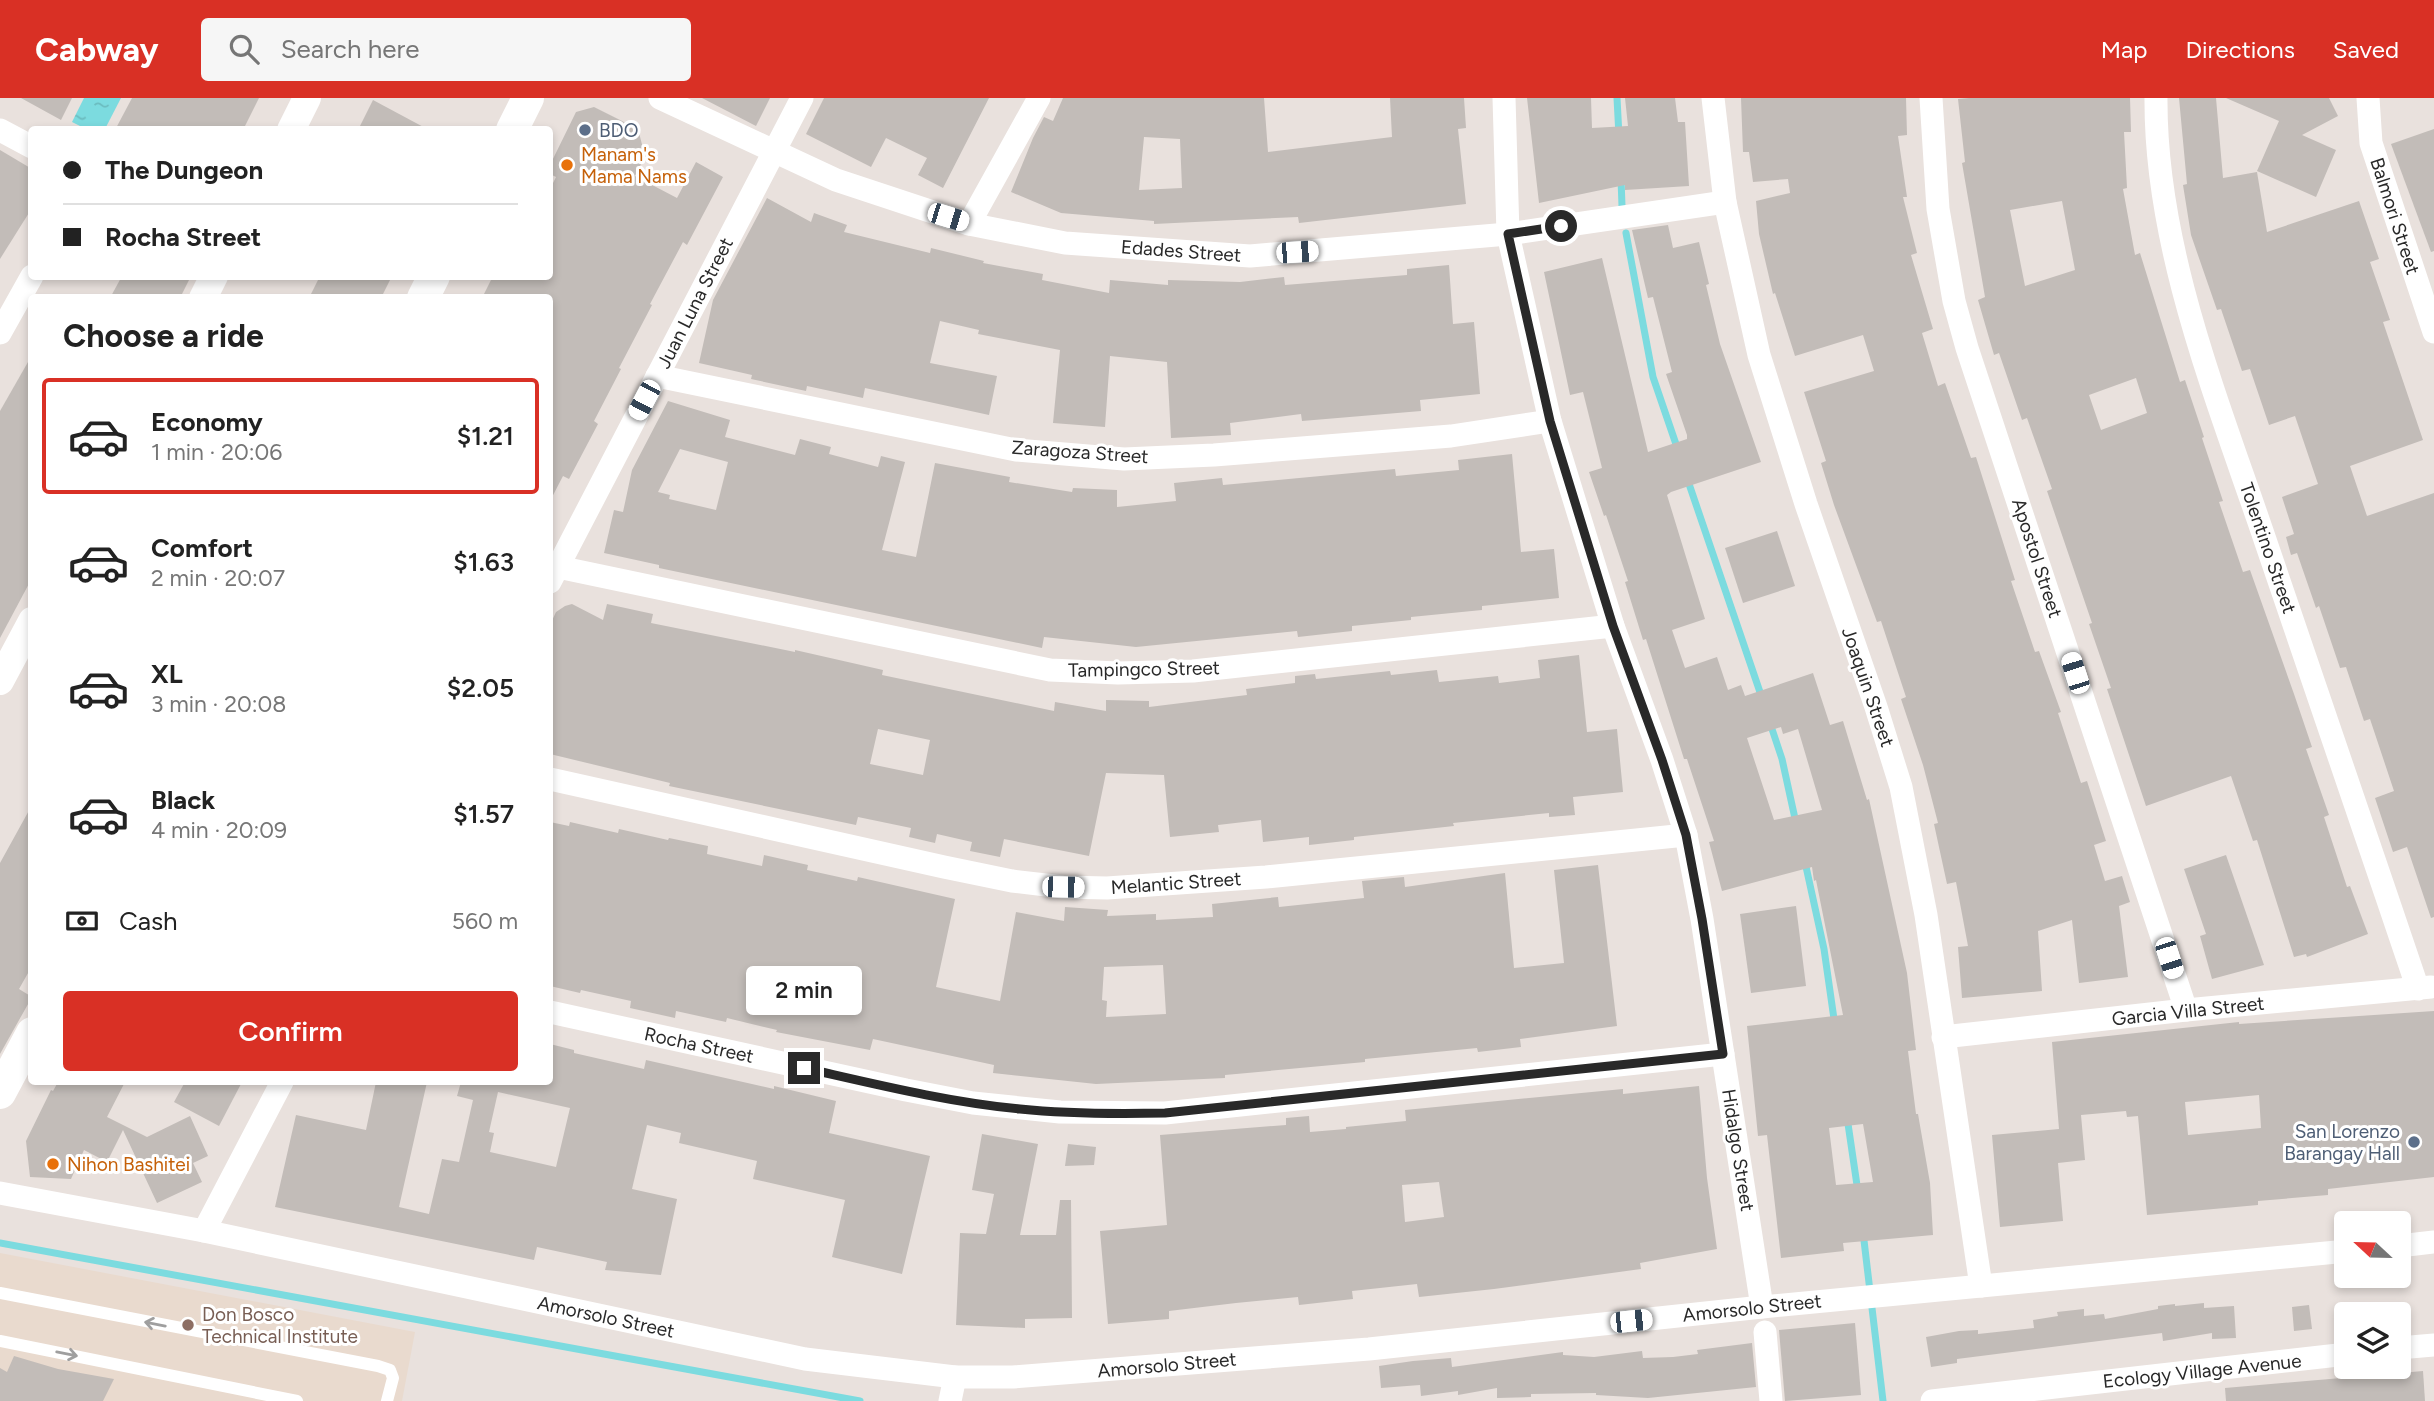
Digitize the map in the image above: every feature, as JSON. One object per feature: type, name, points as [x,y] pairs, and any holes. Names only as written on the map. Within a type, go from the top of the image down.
[{"type":"main road","points":[[514,126],[528,98]]},
{"type":"main road","points":[[2,1088],[28,1040]]},
{"type":"street","points":[[292,126],[307,98]]},
{"type":"street","name":"Edades Street","points":[[660,98],[836,180],[969,224],[1065,243],[1250,256],[1508,234],[1725,202]]},
{"type":"street","name":"Juan Luna Street","points":[[554,575],[802,98]]},
{"type":"street","points":[[969,224],[1039,98]]},
{"type":"street","name":"Hidalgo Street","points":[[1504,98],[1508,234],[1550,421],[1613,626],[1686,835],[1702,919],[1762,1307]]},
{"type":"street","name":"Joaquin Street","points":[[1713,98],[1725,202],[1759,355],[1806,504],[1877,707],[1901,787],[1926,915],[1981,1286]]},
{"type":"street","name":"Apostol Street","points":[[1931,98],[1938,209],[1954,301],[1967,348],[2186,1010]]},
{"type":"street","name":"Tolentino Street","points":[[2156,98],[2155,128],[2167,216],[2205,364],[2426,988]]},
{"type":"street","name":"Balmori Street","points":[[2368,98],[2371,144],[2434,332]]},
{"type":"street","points":[[0,130],[28,145]]},
{"type":"street","points":[[0,333],[30,280]]},
{"type":"street","name":"Zaragoza Street","points":[[657,376],[1016,450],[1124,459],[1214,455],[1451,436],[1550,421]]},
{"type":"street","name":"Tampingco Street","points":[[554,575],[1050,670],[1118,673],[1193,671],[1613,626]]},
{"type":"street","points":[[0,681],[28,628]]},
{"type":"street","name":"Melantic Street","points":[[553,780],[944,867],[1012,881],[1063,887],[1107,888],[1266,877],[1686,835]]},
{"type":"street","name":"Garcia Villa Street","points":[[1943,1037],[2186,1010],[2426,988]]},
{"type":"street","name":"Rocha Street","points":[[553,1013],[973,1103],[1102,1114],[1165,1113],[1723,1054]]},
{"type":"street","points":[[204,1231],[280,1085]]},
{"type":"street","name":"Amorsolo Street","points":[[0,1192],[204,1231],[806,1359],[955,1377],[1013,1377],[1368,1349],[1762,1307],[2334,1252]]},
{"type":"street","points":[[2412,1244],[2434,1242]]},
{"type":"street","points":[[1765,1332],[1771,1401]]},
{"type":"street","points":[[2411,1347],[2434,1345]]},
{"type":"street","name":"Ecology Village Avenue","points":[[1932,1401],[2334,1355]]},
{"type":"street","points":[[950,1401],[955,1377]]},
{"type":"lane","points":[[0,1293],[378,1366],[390,1370],[393,1378],[387,1401]]},
{"type":"lane","points":[[0,1341],[297,1401]]},
{"type":"shaded area","name":"Don Bosco Technical Institute","points":[[0,1253],[415,1332],[402,1401],[0,1401]]},
{"type":"water","points":[[84,98],[121,98],[107,126],[80,126],[72,122]]},
{"type":"building","points":[[21,98],[72,98],[61,120]]},
{"type":"building","points":[[132,98],[259,98],[245,126],[117,126]]},
{"type":"building","points":[[702,98],[770,98],[756,126]]},
{"type":"building","points":[[824,98],[989,98],[943,188],[918,175],[927,158],[886,138],[871,167],[806,134]]},
{"type":"building","points":[[1063,98],[1264,98],[1268,152],[1392,137],[1390,98],[1464,98],[1466,128],[1458,129],[1466,204],[1299,223],[1298,217],[1154,224],[1154,221],[1061,213],[1011,192],[1044,117],[1053,121]],"holes":[[[1144,137],[1180,139],[1182,188],[1139,190]]]},
{"type":"building","points":[[1527,98],[1591,98],[1592,128],[1628,126],[1625,98],[1675,98],[1678,122],[1685,122],[1689,186],[1625,190],[1625,185],[1539,203]]},
{"type":"building","points":[[1741,98],[1906,98],[1907,135],[1898,136],[1907,197],[1903,197],[1917,253],[1911,255],[1933,329],[1922,333],[1938,386],[1945,383],[1971,458],[1976,457],[2015,580],[2011,581],[2035,652],[2039,651],[2061,712],[2058,713],[2081,783],[2087,781],[2106,841],[2094,845],[2105,881],[2122,876],[2130,902],[2119,906],[2128,977],[2079,983],[2072,920],[2038,931],[2042,991],[1962,998],[1958,947],[1968,946],[1956,882],[1947,884],[1934,824],[1938,823],[1923,765],[1901,699],[1906,697],[1881,621],[1877,622],[1834,505],[1821,463],[1826,461],[1804,392],[1874,371],[1863,335],[1795,356],[1775,293],[1773,294],[1759,234],[1756,201],[1790,193],[1788,179],[1753,182],[1749,152],[1743,152]]},
{"type":"building","points":[[2130,98],[2131,132],[2124,132],[2127,188],[2123,189],[2135,255],[2140,253],[2180,382],[2185,380],[2223,501],[2219,502],[2243,572],[2250,570],[2294,694],[2312,747],[2306,749],[2329,815],[2324,817],[2347,887],[2350,886],[2368,934],[2307,957],[2306,954],[2294,957],[2257,840],[2253,841],[2231,776],[2146,806],[2107,689],[2111,688],[2089,624],[2092,623],[2047,491],[2052,489],[2027,418],[2022,420],[1999,353],[1994,355],[1978,300],[1985,297],[1962,163],[1965,162],[1958,99]],"holes":[[[2062,201],[2075,270],[2025,286],[2010,210]],[[2136,378],[2147,413],[2101,430],[2089,395]]]},
{"type":"building","points":[[2179,98],[2216,98],[2223,178],[2257,172],[2267,232],[2359,201],[2379,259],[2370,262],[2390,320],[2383,322],[2423,440],[2350,466],[2367,516],[2434,493],[2434,917],[2431,918],[2407,847],[2393,852],[2375,798],[2394,791],[2370,719],[2364,721],[2346,667],[2340,668],[2319,606],[2316,608],[2297,553],[2291,555],[2286,537],[2294,534],[2282,497],[2318,484],[2295,416],[2269,425],[2250,369],[2242,371],[2221,309],[2217,310],[2191,235],[2183,185],[2187,184]]},
{"type":"building","points":[[2226,98],[2329,98],[2338,116],[2302,135],[2336,150],[2316,197],[2257,171],[2279,121]]},
{"type":"building","points":[[373,100],[422,126],[360,126]]},
{"type":"building","points":[[594,107],[638,129],[645,156],[635,176],[677,198],[696,162],[723,177],[687,245],[683,242],[650,304],[652,305],[594,421],[598,424],[569,479],[563,476],[553,495],[553,294],[484,294],[491,280],[553,280],[553,183],[556,177],[553,176],[553,159],[576,112]]},
{"type":"building","points":[[2434,129],[2434,251],[2431,252],[2391,144]]},
{"type":"building","points":[[0,150],[28,167],[28,214],[0,259]]},
{"type":"building","points":[[767,198],[811,222],[814,213],[847,225],[844,232],[930,253],[931,248],[984,261],[983,263],[1043,274],[1042,280],[1109,293],[1110,280],[1168,285],[1168,280],[1240,282],[1284,277],[1285,285],[1407,275],[1407,269],[1449,265],[1453,324],[1474,322],[1480,394],[1420,400],[1421,411],[1302,421],[1301,414],[1230,423],[1231,435],[1171,438],[1167,362],[1110,356],[1105,427],[1053,423],[1060,350],[978,334],[979,330],[940,321],[930,363],[997,376],[989,415],[865,388],[863,398],[807,386],[806,391],[751,379],[752,375],[699,363],[713,300]]},
{"type":"building","points":[[1668,225],[1673,248],[1699,242],[1720,344],[1761,462],[1667,495],[1705,619],[1672,630],[1685,668],[1717,657],[1728,690],[1741,685],[1745,696],[1813,673],[1830,725],[1843,721],[1867,800],[1869,799],[1907,973],[1916,1050],[1908,1051],[1916,1114],[1930,1183],[1933,1235],[1843,1243],[1844,1251],[1781,1258],[1767,1135],[1758,1136],[1747,1026],[1843,1015],[1812,867],[1722,891],[1709,842],[1714,841],[1687,759],[1684,759],[1646,639],[1643,640],[1625,582],[1628,581],[1589,472],[1602,468],[1583,392],[1570,395],[1544,272],[1602,258],[1648,452],[1687,439],[1666,374],[1672,372],[1653,297],[1648,298],[1632,230]],"holes":[[[1781,727],[1783,734],[1798,729],[1822,810],[1774,820],[1747,738]],[[1863,1124],[1873,1182],[1836,1185],[1829,1128]]]},
{"type":"building","points":[[120,280],[189,280],[182,294],[112,294]]},
{"type":"building","points":[[318,280],[390,280],[383,294],[311,294]]},
{"type":"building","points":[[28,362],[28,586],[0,638],[0,411]]},
{"type":"building","points":[[668,401],[730,420],[725,437],[795,455],[800,439],[831,447],[829,454],[878,467],[881,456],[905,462],[882,550],[916,557],[935,463],[1010,477],[1009,482],[1072,492],[1073,488],[1117,490],[1117,507],[1176,501],[1174,483],[1222,478],[1223,485],[1395,469],[1396,476],[1459,470],[1458,460],[1512,454],[1521,552],[1554,549],[1559,598],[1482,606],[1482,610],[1411,617],[1411,620],[1352,626],[1352,631],[1298,637],[1297,631],[1136,647],[1044,637],[1042,648],[659,568],[659,565],[604,553],[614,510],[623,512],[632,470]],"holes":[[[680,449],[728,462],[716,510],[669,499],[670,495],[658,492]]]},
{"type":"building","points":[[1777,531],[1795,586],[1743,603],[1725,548]]},
{"type":"building","points":[[572,604],[603,620],[607,604],[653,614],[651,623],[795,650],[883,670],[882,675],[1054,711],[1055,702],[1106,711],[1106,700],[1149,701],[1149,707],[1247,695],[1246,689],[1295,683],[1295,676],[1315,674],[1316,679],[1390,671],[1391,675],[1437,670],[1439,682],[1498,676],[1499,683],[1540,678],[1538,660],[1579,655],[1587,732],[1617,729],[1623,792],[1573,797],[1575,815],[1549,817],[1549,813],[1453,823],[1454,826],[1309,845],[1309,837],[1263,842],[1261,820],[1218,825],[1219,832],[1170,837],[1164,775],[1106,773],[1089,856],[1004,839],[1000,857],[970,851],[972,842],[937,834],[935,843],[909,837],[911,828],[858,817],[856,825],[669,786],[670,783],[553,755],[553,618],[556,612]],"holes":[[[878,729],[930,740],[923,775],[870,764]]]},
{"type":"building","points":[[28,812],[28,973],[19,989],[28,995],[28,1004],[0,1054],[0,863]]},
{"type":"building","points":[[570,822],[618,833],[619,829],[708,846],[707,854],[762,866],[764,855],[808,865],[807,870],[857,881],[858,877],[955,899],[936,987],[1000,1001],[1016,912],[1064,921],[1065,907],[1108,910],[1107,916],[1156,914],[1156,920],[1213,917],[1212,904],[1278,897],[1279,907],[1364,898],[1362,881],[1404,877],[1405,887],[1505,873],[1514,968],[1564,963],[1554,870],[1598,865],[1617,1026],[1520,1039],[1521,1047],[1478,1052],[1477,1048],[1365,1059],[1365,1062],[1225,1075],[1225,1078],[1096,1084],[993,1073],[994,1065],[873,1039],[870,1050],[776,1032],[777,1030],[727,1018],[726,1022],[676,1011],[675,1018],[630,1008],[631,1001],[581,990],[580,993],[553,987],[553,823],[569,826]],"holes":[[[1163,965],[1166,1014],[1106,1017],[1107,1001],[1102,1000],[1104,967]]]},
{"type":"building","points":[[2226,855],[2264,965],[2212,979],[2200,936],[2206,934],[2184,869]]},
{"type":"building","points":[[1796,906],[1806,986],[1751,993],[1740,914]]},
{"type":"building","points":[[2434,1011],[2434,1177],[2328,1189],[2328,1195],[2258,1201],[2258,1205],[2147,1215],[2138,1116],[2127,1117],[2126,1111],[2081,1115],[2085,1160],[2058,1163],[2063,1221],[2000,1227],[1992,1135],[2059,1129],[2052,1042],[2239,1024]],"holes":[[[2259,1095],[2261,1128],[2188,1135],[2185,1102]]]},
{"type":"building","points":[[553,1045],[574,1050],[574,1053],[644,1069],[646,1060],[836,1101],[829,1133],[930,1156],[902,1274],[832,1257],[845,1200],[753,1179],[757,1161],[679,1143],[681,1133],[647,1125],[632,1189],[677,1199],[661,1275],[605,1270],[607,1262],[537,1247],[534,1260],[275,1207],[296,1115],[366,1130],[375,1085],[426,1085],[399,1207],[429,1214],[442,1159],[459,1162],[473,1100],[457,1096],[460,1085],[553,1085]],"holes":[[[498,1092],[570,1108],[556,1167],[490,1152],[494,1133],[489,1132]]]},
{"type":"building","points":[[56,1085],[123,1085],[107,1117],[147,1137],[190,1116],[208,1156],[193,1163],[202,1182],[157,1203],[123,1130],[107,1162],[84,1150],[71,1179],[30,1177],[26,1141],[51,1090]]},
{"type":"building","points":[[183,1085],[240,1085],[219,1126],[174,1102]]},
{"type":"building","points":[[1699,1086],[1707,1178],[1717,1249],[1640,1263],[1641,1269],[1494,1289],[1419,1297],[1417,1284],[1352,1291],[1353,1299],[1299,1305],[1298,1297],[1236,1303],[1169,1311],[1169,1319],[1108,1324],[1100,1231],[1167,1225],[1160,1135],[1286,1125],[1286,1118],[1309,1116],[1310,1132],[1346,1129],[1406,1121],[1405,1110],[1623,1089],[1623,1094]],"holes":[[[1439,1182],[1444,1217],[1405,1222],[1402,1185]]]},
{"type":"building","points":[[982,1134],[1038,1144],[1020,1235],[1056,1235],[1060,1200],[1071,1200],[1072,1318],[1025,1319],[1025,1328],[956,1325],[960,1233],[986,1234],[994,1194],[972,1190]]},
{"type":"building","points":[[1068,1144],[1096,1147],[1094,1165],[1065,1166]]},
{"type":"building","points":[[2204,1303],[2204,1308],[2234,1306],[2236,1338],[2212,1339],[2212,1333],[2163,1341],[2162,1333],[1957,1359],[1957,1363],[1931,1367],[1926,1337],[1959,1331],[1978,1330],[1978,1334],[2034,1328],[2033,1320],[2058,1316],[2057,1312],[2084,1309],[2084,1316],[2104,1314],[2105,1319],[2158,1309],[2158,1306]]},
{"type":"building","points":[[2309,1305],[2312,1329],[2294,1331],[2292,1307]]},
{"type":"building","points":[[1855,1323],[1861,1395],[1785,1401],[1779,1330]]},
{"type":"building","points":[[1752,1343],[1756,1387],[1648,1398],[1596,1393],[1531,1394],[1531,1397],[1497,1398],[1497,1388],[1458,1395],[1458,1391],[1421,1396],[1420,1385],[1381,1388],[1379,1366],[1413,1361],[1451,1358],[1452,1367],[1563,1352],[1563,1355],[1594,1357],[1642,1351],[1643,1358],[1673,1357],[1698,1354],[1697,1350]]},
{"type":"building","points":[[14,1356],[58,1369],[114,1379],[103,1401],[0,1401],[0,1368],[7,1372]]},
{"type":"building","points":[[2423,1371],[2425,1401],[2226,1401],[2225,1388],[2334,1379],[2411,1379],[2411,1372]]},
{"type":"waterway","points":[[1617,98],[1619,136]]},
{"type":"waterway","points":[[1621,179],[1622,206]]},
{"type":"waterway","points":[[1626,233],[1653,377],[1678,450]]},
{"type":"waterway","points":[[1687,478],[1762,698]]},
{"type":"waterway","points":[[1770,723],[1782,759],[1796,823]]},
{"type":"waterway","points":[[1805,862],[1824,949],[1835,1026]]},
{"type":"waterway","points":[[1847,1117],[1858,1192]]},
{"type":"waterway","points":[[1863,1232],[1883,1401]]},
{"type":"waterway","points":[[0,1243],[860,1401]]},
{"type":"place","name":"BDO","points":[[585,130]]},
{"type":"place","name":"Manam's Mama Nams","points":[[567,165]]},
{"type":"place","name":"San Lorenzo Barangay Hall","points":[[2414,1142]]},
{"type":"place","name":"Nihon Bashitei","points":[[53,1164]]},
{"type":"place","name":"Don Bosco Technical Institute","points":[[188,1325]]},
{"type":"route","points":[[804,1068],[973,1103],[1102,1114],[1165,1113],[1723,1054],[1686,835],[1613,626],[1550,421],[1508,234],[1561,226]]}]
